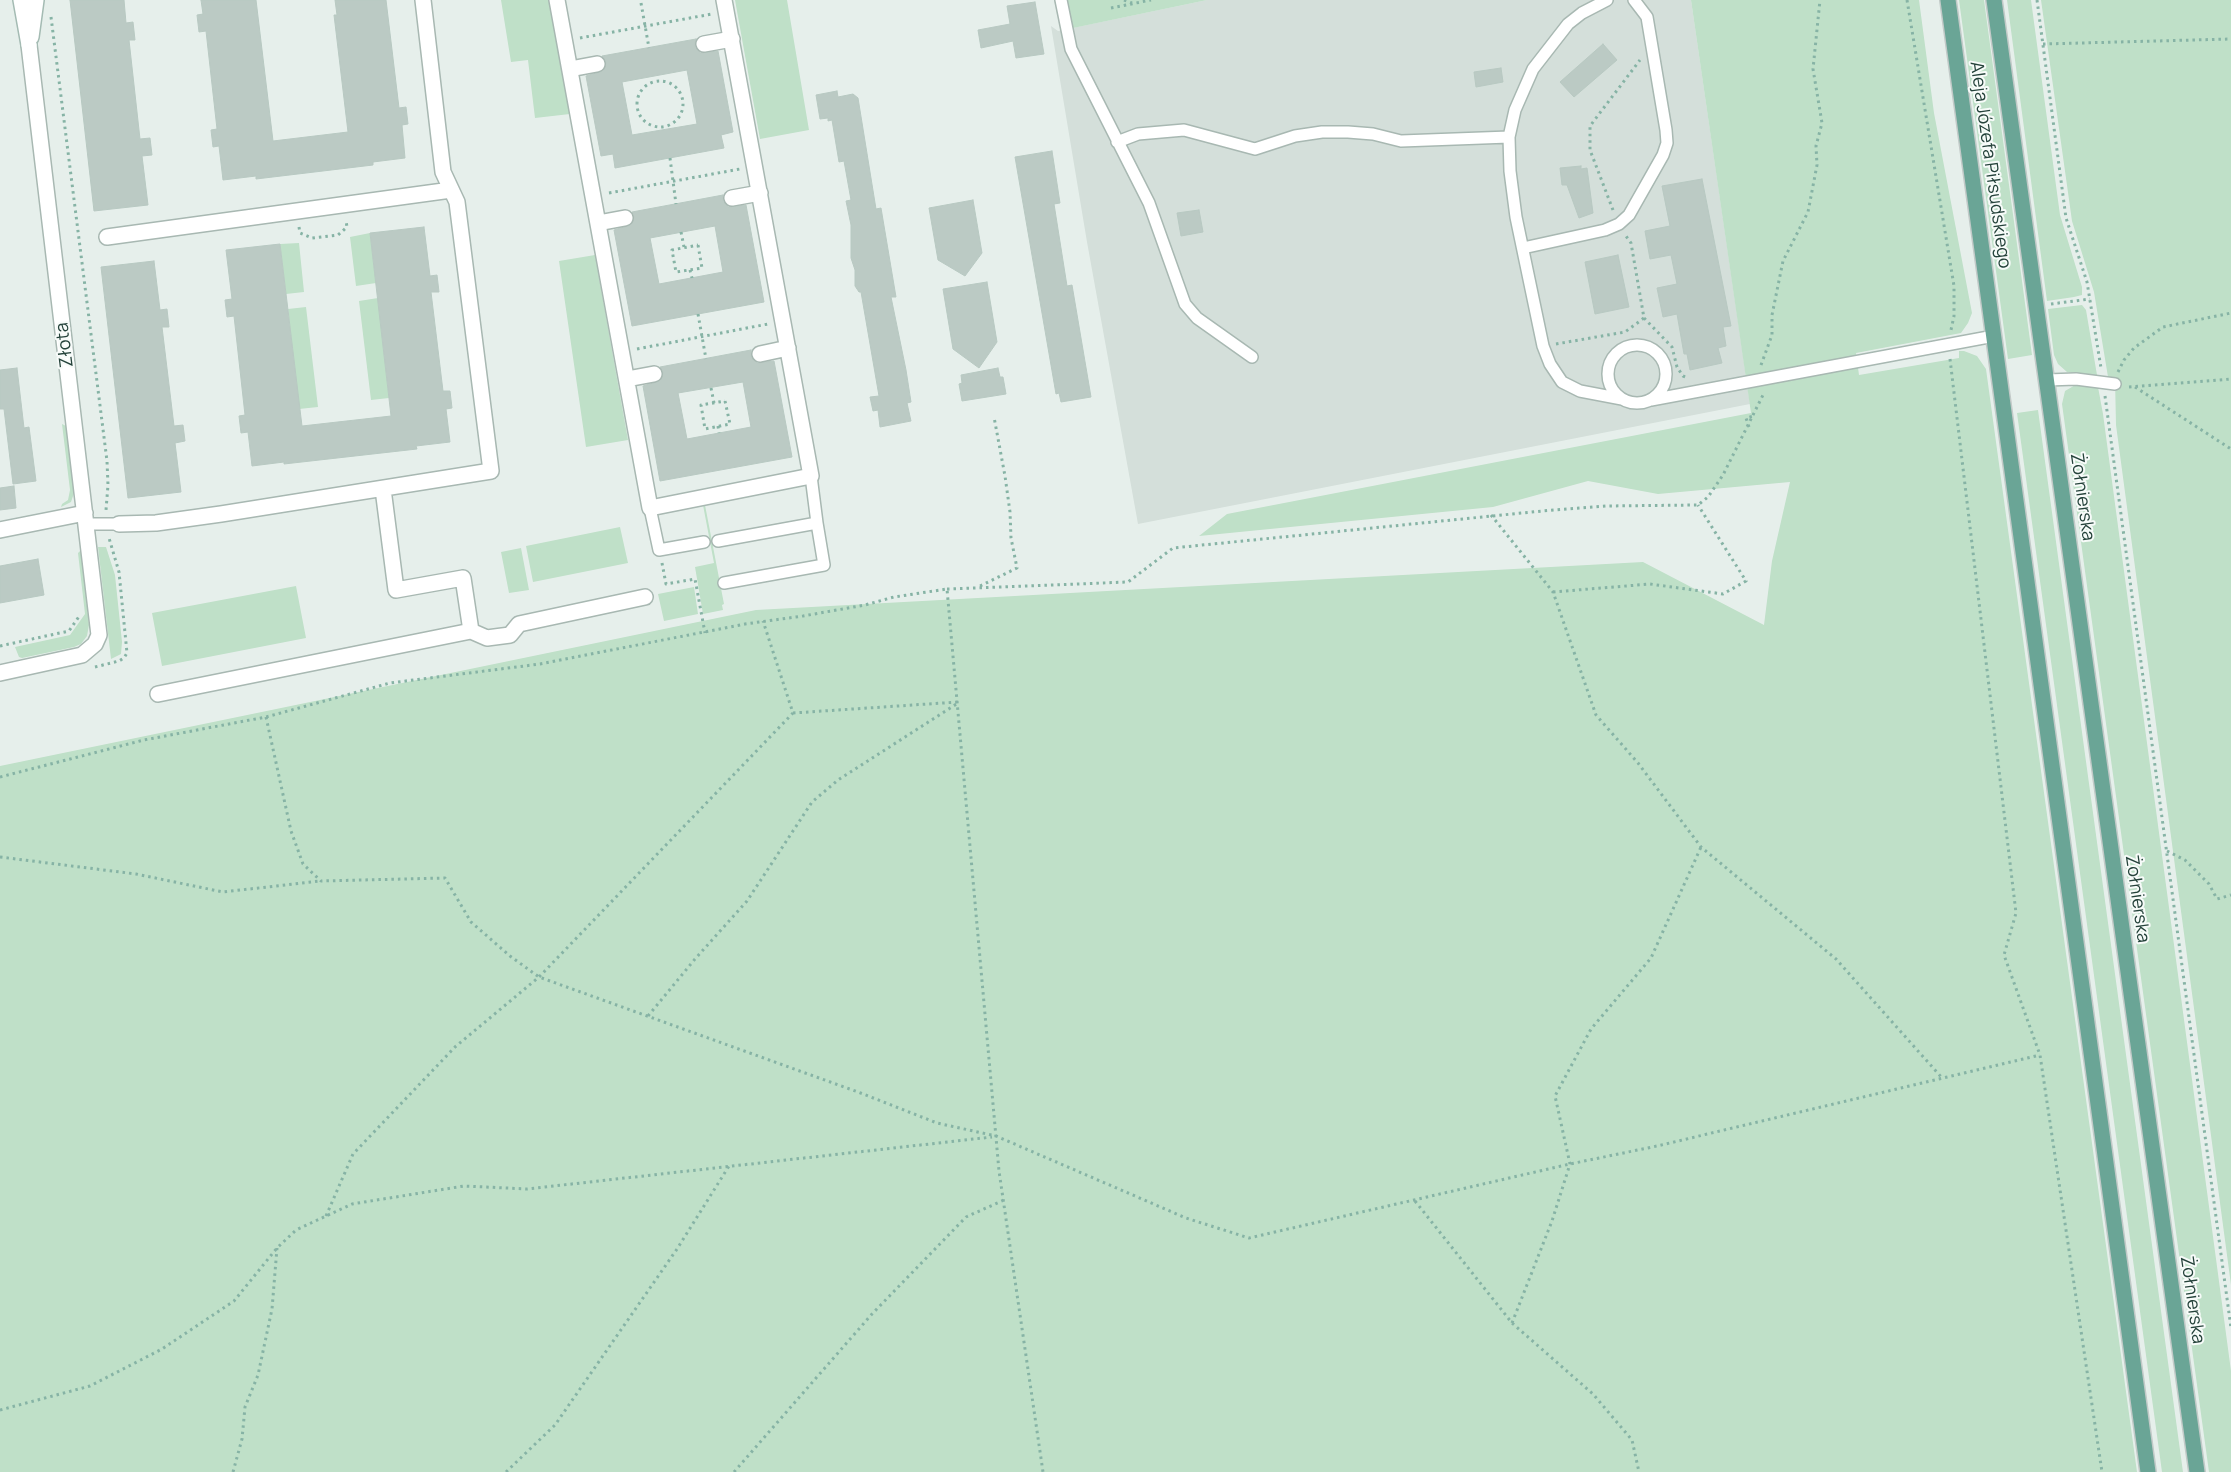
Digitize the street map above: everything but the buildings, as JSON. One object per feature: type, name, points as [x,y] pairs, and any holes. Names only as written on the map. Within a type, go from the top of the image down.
[{"type":"main road","name":"Aleja Józefa Piłsudskiego","points":[[1948,0],[1994,336]]},
{"type":"main road","name":"Aleja Józefa Piłsudskiego","points":[[1994,0],[2040,330]]},
{"type":"main road","name":"Żołnierska","points":[[2040,330],[2197,1472]]},
{"type":"main road","points":[[1994,336],[2148,1472]]},
{"type":"street","name":"Złota","points":[[0,673],[82,655],[95,644],[99,635],[29,45],[21,0]]},
{"type":"street","name":"Złota","points":[[29,45],[36,0]]},
{"type":"street","points":[[119,524],[156,523],[491,471],[457,202],[443,172],[423,0]]},
{"type":"street","points":[[557,0],[650,508],[811,476],[726,6]]},
{"type":"street","points":[[704,44],[732,39]]},
{"type":"street","points":[[570,69],[597,64]]},
{"type":"street","points":[[107,237],[452,190]]},
{"type":"street","points":[[732,198],[760,193]]},
{"type":"street","points":[[598,223],[625,218]]},
{"type":"street","points":[[760,354],[788,348]]},
{"type":"street","points":[[627,379],[654,374]]},
{"type":"street","points":[[383,489],[396,590],[463,578],[471,631]]},
{"type":"street","points":[[0,530],[86,518]]},
{"type":"street","points":[[158,694],[471,631],[486,638],[510,635],[519,624],[645,597]]},
{"type":"lane","points":[[1061,0],[1071,49],[1149,203],[1184,304],[1197,318],[1252,357]]},
{"type":"lane","points":[[1607,0],[1582,13],[1568,24],[1543,53],[1524,86],[1509,137],[1510,171],[1516,217],[1543,346],[1550,364],[1562,382],[1580,392],[1637,402],[1994,336]]},
{"type":"lane","points":[[1523,248],[1605,230],[1619,224],[1629,214],[1663,155],[1667,143],[1666,130],[1647,17],[1634,0]]},
{"type":"lane","points":[[1117,142],[1138,134],[1184,130],[1255,149],[1295,136],[1322,132],[1365,134],[1401,141],[1509,137]]},
{"type":"lane","points":[[1622,399],[1610,383],[1608,373],[1611,363],[1624,348],[1638,346],[1653,349],[1665,365],[1664,385],[1651,400]]},
{"type":"lane","points":[[2047,380],[2076,379],[2115,384]]},
{"type":"lane","points":[[724,583],[824,565],[811,476]]},
{"type":"lane","points":[[650,508],[659,550],[704,542]]},
{"type":"lane","points":[[86,518],[119,524]]},
{"type":"lane","points":[[718,541],[817,523]]},
{"type":"path","points":[[1124,0],[1133,4]]},
{"type":"path","points":[[1111,8],[1151,0]]},
{"type":"path","points":[[1756,380],[1772,336],[1772,315],[1783,261],[1808,212],[1817,165],[1816,146],[1822,123],[1813,69],[1820,0]]},
{"type":"path","points":[[1907,0],[1954,286],[1954,316],[1948,344],[2016,913],[2004,955],[2040,1055],[2102,1472]]},
{"type":"path","points":[[2037,0],[2066,218],[2087,282],[2103,382],[2231,1328]]},
{"type":"path","points":[[641,3],[649,48]]},
{"type":"path","points":[[565,41],[645,26],[726,6]]},
{"type":"path","points":[[2043,44],[2231,39]]},
{"type":"path","points":[[654,76],[654,81]]},
{"type":"path","points":[[654,81],[667,82],[677,88],[683,99],[682,111],[676,122],[666,128],[656,128],[647,124],[640,118],[637,110],[636,100],[640,92],[646,85],[654,81]]},
{"type":"path","points":[[670,158],[676,204]]},
{"type":"path","points":[[593,195],[755,166]]},
{"type":"path","points":[[681,232],[684,247]]},
{"type":"path","points":[[312,238],[338,235]]},
{"type":"path","points":[[698,245],[702,268],[676,272],[672,250],[684,247],[698,245]]},
{"type":"path","points":[[690,270],[692,278]]},
{"type":"path","points":[[2037,306],[2090,299]]},
{"type":"path","points":[[698,314],[706,359]]},
{"type":"path","points":[[2115,384],[2124,360],[2134,348],[2164,326],[2231,314]]},
{"type":"path","points":[[1644,318],[1672,347],[1677,367],[1683,376],[1691,378]]},
{"type":"path","points":[[622,352],[783,321]]},
{"type":"path","points":[[0,777],[144,740],[266,717],[390,682],[502,670],[763,621],[865,605],[894,596],[947,589],[1128,582],[1173,548],[1491,515],[1606,506],[1698,505],[1713,490],[1754,416],[1773,377]]},
{"type":"path","points":[[2231,379],[2135,388],[2231,449]]},
{"type":"path","points":[[711,388],[714,403]]},
{"type":"path","points":[[725,401],[730,424],[705,429],[701,405],[714,403],[725,401]]},
{"type":"path","points":[[977,588],[1017,568],[1010,538],[1010,512],[994,416]]},
{"type":"path","points":[[1748,427],[1746,418],[1754,416]]},
{"type":"path","points":[[718,426],[719,433]]},
{"type":"path","points":[[1553,592],[1650,584],[1723,594],[1746,581],[1698,505]]},
{"type":"path","points":[[1491,515],[1553,592],[1596,715],[1638,763],[1701,847],[1836,959],[1943,1079]]},
{"type":"path","points":[[89,543],[110,540]]},
{"type":"path","points":[[659,550],[666,584],[695,579],[704,633]]},
{"type":"path","points":[[947,589],[996,1136],[1043,1472]]},
{"type":"path","points":[[0,646],[69,632],[82,612]]},
{"type":"path","points":[[763,621],[793,714]]},
{"type":"path","points":[[326,1216],[353,1154],[455,1047],[539,977],[793,714],[958,702]]},
{"type":"path","points":[[648,1016],[695,959],[747,901],[812,802],[838,780],[958,702]]},
{"type":"path","points":[[266,717],[291,831],[302,864],[321,881]]},
{"type":"path","points":[[1512,1323],[1552,1221],[1570,1164],[1555,1096],[1590,1029],[1651,958],[1701,847]]},
{"type":"path","points":[[2167,851],[2185,860],[2209,884],[2217,899],[2231,895]]},
{"type":"path","points":[[0,856],[136,874],[223,892],[321,881],[445,878],[471,922],[510,956],[539,977],[858,1092],[937,1123],[996,1136],[1186,1218],[1249,1238],[1570,1164],[1657,1146],[2040,1055]]},
{"type":"path","points":[[0,1410],[90,1386],[162,1349],[234,1301],[277,1248],[296,1230],[352,1204],[464,1186],[527,1190],[996,1136]]},
{"type":"path","points":[[506,1472],[555,1425],[677,1248],[729,1166]]},
{"type":"path","points":[[734,1472],[872,1314],[966,1217],[1004,1200]]},
{"type":"path","points":[[1415,1201],[1512,1323],[1593,1394],[1632,1440],[1639,1472]]},
{"type":"path","points":[[232,1472],[242,1439],[245,1407],[258,1375],[272,1308],[277,1248]]},
{"type":"shaded area","points":[[1207,0],[1691,0],[1750,404],[1138,524],[1087,242],[1051,26],[1058,31]]},
{"type":"green space","points":[[501,0],[549,0],[570,114],[535,118],[528,60],[511,62]]},
{"type":"green space","points":[[735,0],[787,0],[809,130],[760,139]]},
{"type":"green space","points":[[1067,0],[1207,0],[1073,28]]},
{"type":"green space","points":[[1691,0],[1919,0],[1934,113],[1972,313],[1961,333],[1856,353],[1859,375],[1959,358],[1959,351],[1977,356],[1986,369],[2137,1472],[0,1472],[0,766],[756,610],[1643,562],[1764,625],[1772,561],[1790,482],[1658,494],[1588,481],[1493,507],[1199,536],[1227,514],[1751,413]]},
{"type":"green space","points":[[1959,0],[1984,0],[2032,355],[2008,359]]},
{"type":"green space","points":[[2007,0],[2031,0],[2060,215],[2082,287],[2082,295],[2074,297],[2047,301]]},
{"type":"green space","points":[[2041,0],[2231,0],[2231,1285],[2116,425],[2115,379],[2108,377],[2094,292],[2072,221]]},
{"type":"green space","points":[[370,233],[376,283],[356,286],[350,237]]},
{"type":"green space","points":[[299,243],[304,292],[286,294],[280,244]]},
{"type":"green space","points":[[595,255],[628,440],[586,447],[559,261]]},
{"type":"green space","points":[[378,298],[389,398],[371,400],[359,301]]},
{"type":"green space","points":[[2082,305],[2086,310],[2097,375],[2067,372],[2058,364],[2054,355],[2048,309]]},
{"type":"green space","points":[[306,307],[318,407],[299,409],[288,309]]},
{"type":"green space","points":[[2077,384],[2098,387],[2103,414],[2231,1371],[2231,1472],[2209,1472],[2062,404],[2065,391]]},
{"type":"green space","points":[[2038,410],[2183,1472],[2162,1472],[2017,413]]},
{"type":"green space","points":[[62,424],[66,426],[74,493],[71,502],[61,507],[68,500],[70,490]]},
{"type":"green space","points":[[703,505],[705,505],[724,604],[722,605],[723,610],[703,614],[695,567],[714,563]]},
{"type":"green space","points":[[620,527],[628,563],[533,582],[526,546]]},
{"type":"green space","points":[[98,547],[106,547],[115,575],[122,642],[121,654],[111,659]]},
{"type":"green space","points":[[521,548],[529,590],[509,593],[501,552]]},
{"type":"green space","points":[[81,550],[89,625],[87,636],[81,644],[74,647],[22,658],[19,657],[15,647],[70,635],[85,614],[78,553]]},
{"type":"green space","points":[[296,586],[306,638],[162,666],[152,613]]},
{"type":"green space","points":[[694,587],[698,614],[664,621],[658,594]]}]
